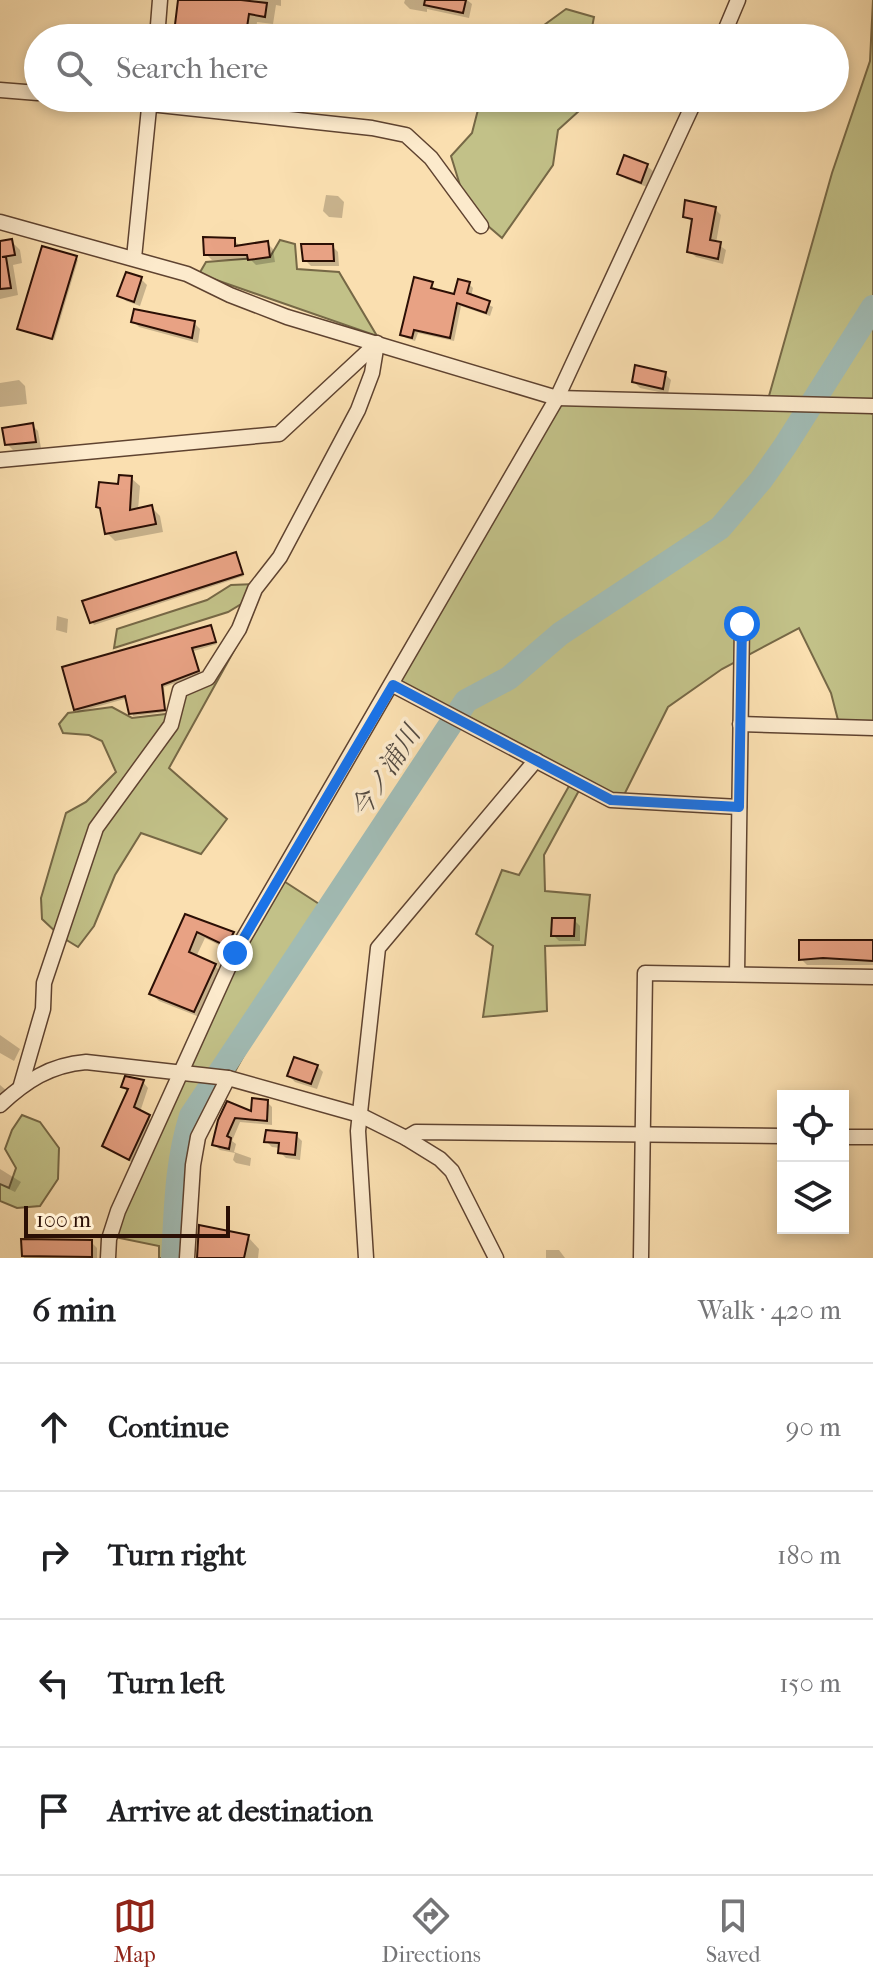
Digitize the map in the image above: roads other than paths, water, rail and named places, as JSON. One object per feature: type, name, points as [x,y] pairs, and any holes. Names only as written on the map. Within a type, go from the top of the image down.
[{"type":"street","points":[[158,24],[160,0]]},
{"type":"street","points":[[728,24],[738,0]]},
{"type":"street","points":[[0,90],[24,92]]},
{"type":"street","points":[[134,258],[149,112]]},
{"type":"street","points":[[245,112],[406,135],[431,158],[481,226]]},
{"type":"street","points":[[108,1258],[109,1239],[118,1211],[235,953],[557,398],[690,112]]},
{"type":"street","points":[[0,222],[187,274],[287,317],[557,398],[873,406]]},
{"type":"street","points":[[0,460],[279,434],[377,343]]},
{"type":"street","points":[[21,1085],[43,1009],[44,983],[96,828],[171,725],[180,690],[208,678],[239,629],[255,589],[280,557],[358,410],[372,373],[377,343]]},
{"type":"street","points":[[737,974],[742,624]]},
{"type":"street","points":[[393,685],[611,800],[739,807]]},
{"type":"street","points":[[740,724],[873,728]]},
{"type":"street","points":[[366,1258],[360,1115],[378,948],[536,760]]},
{"type":"street","points":[[641,1258],[645,973],[873,977]]},
{"type":"street","points":[[0,1105],[21,1085],[55,1067],[86,1062],[228,1078],[360,1115],[406,1138],[440,1159],[452,1171],[496,1258]]},
{"type":"street","points":[[187,1258],[193,1165],[198,1137],[228,1078]]},
{"type":"street","points":[[406,1138],[416,1132],[777,1136]]},
{"type":"street","points":[[849,1137],[873,1137]]},
{"type":"waterway","name":"今ノ浦川","points":[[173,1258],[180,1169],[191,1116],[466,701],[509,678],[560,634],[720,528],[785,446],[873,307]]}]
